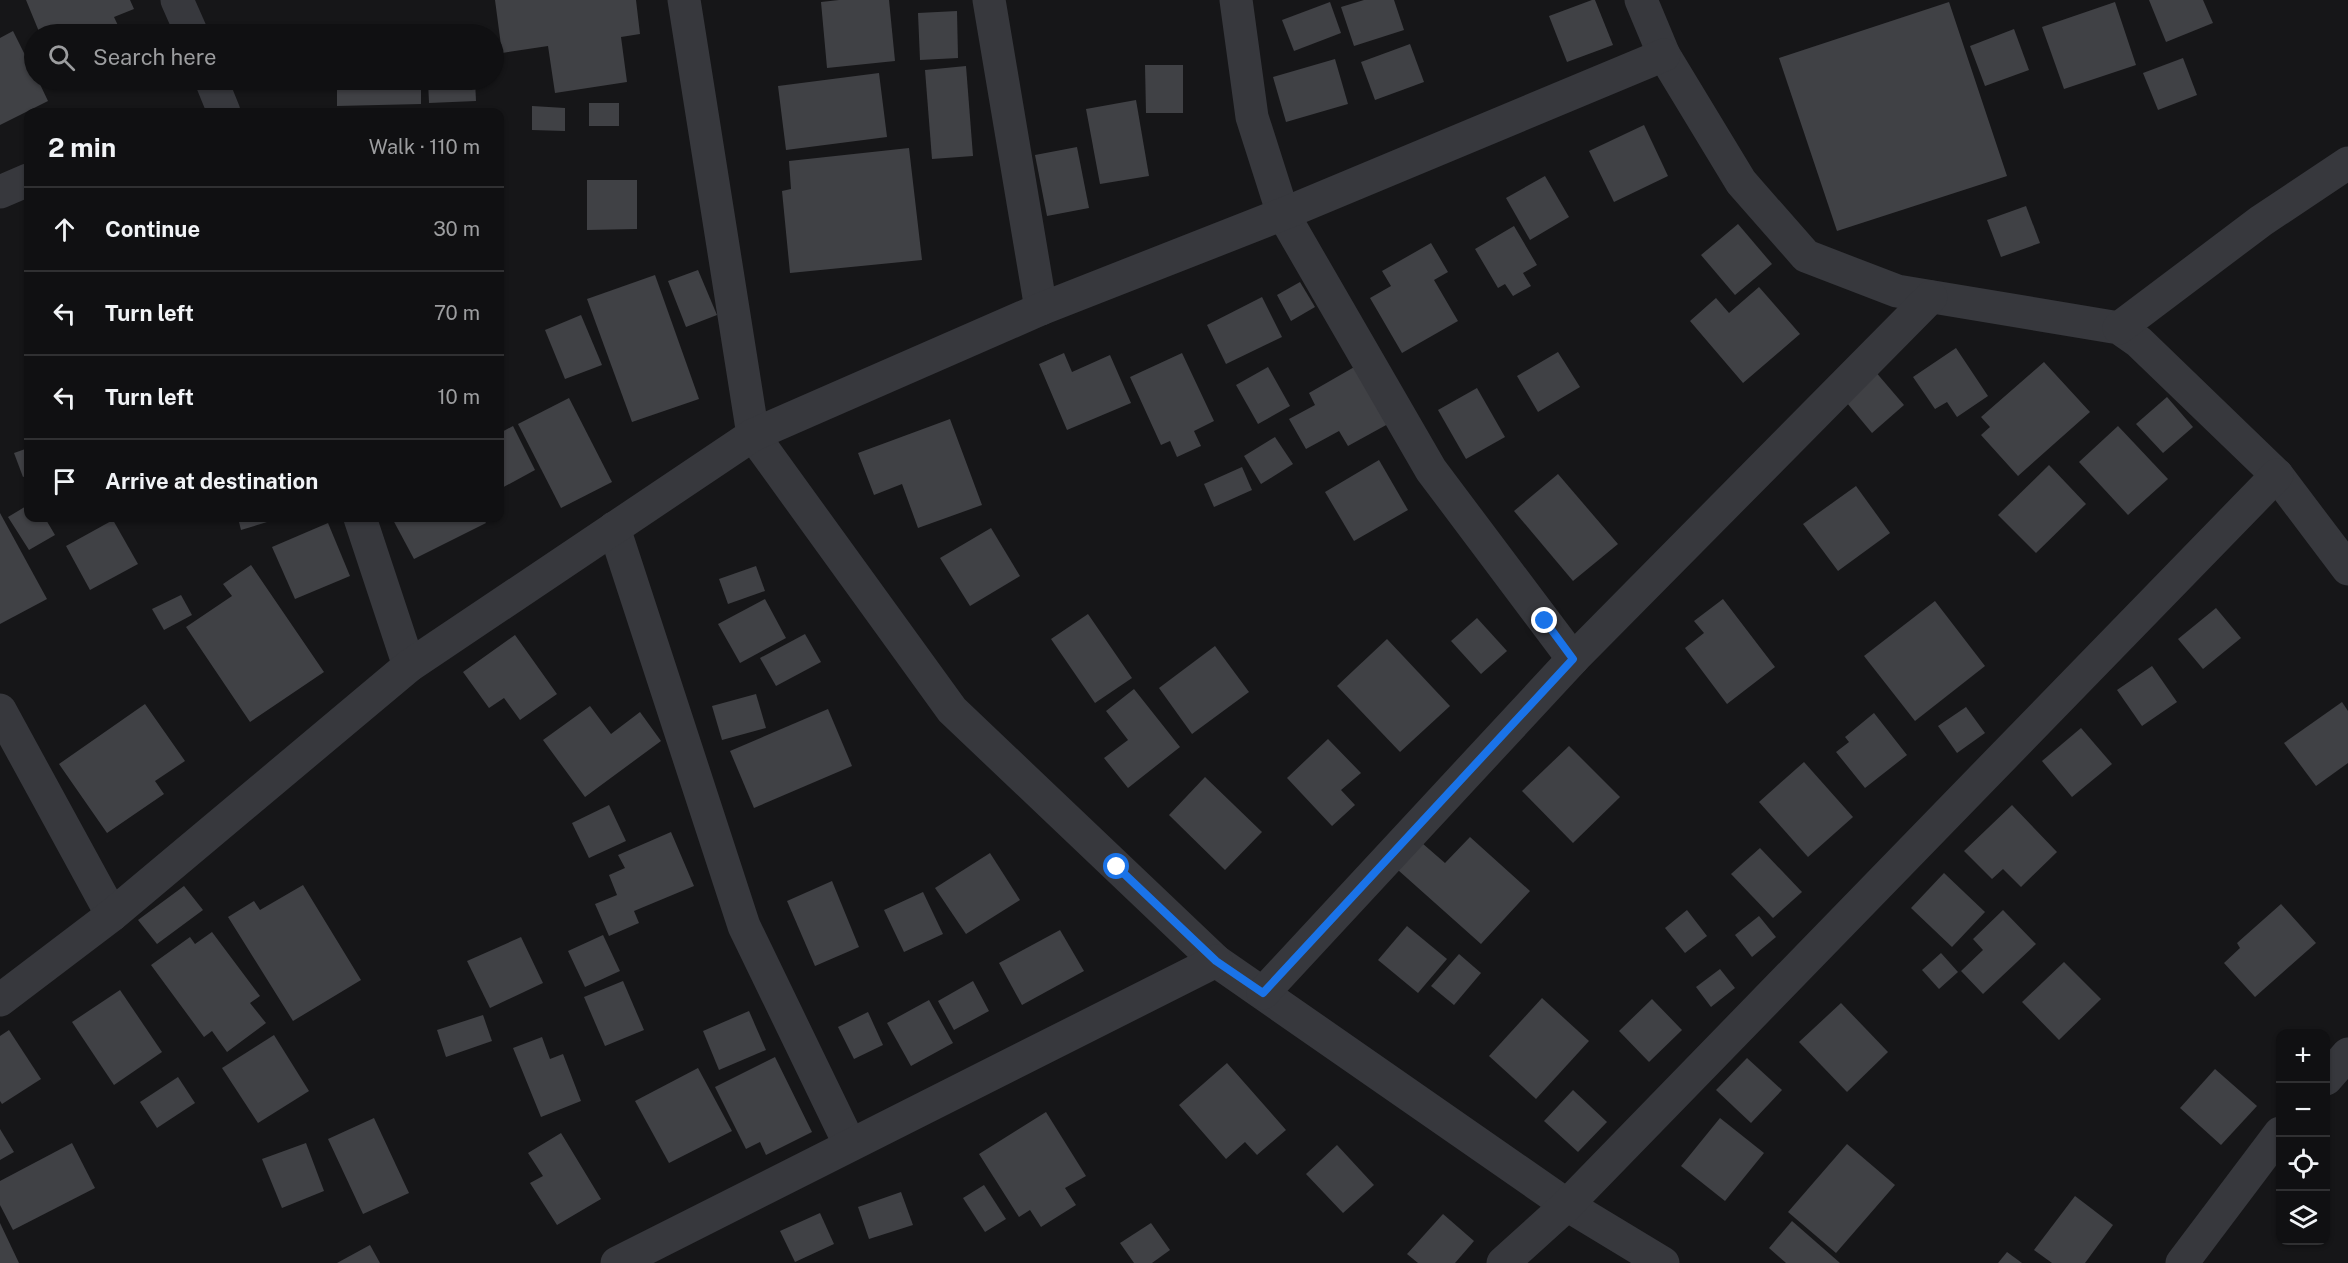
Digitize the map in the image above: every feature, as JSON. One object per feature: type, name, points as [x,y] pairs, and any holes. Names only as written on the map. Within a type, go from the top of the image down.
[{"type":"street","points":[[177,0],[188,24]]},
{"type":"street","points":[[684,0],[753,435],[952,710],[1216,961],[1567,1205],[1663,1263]]},
{"type":"street","points":[[988,0],[1041,309]]},
{"type":"street","points":[[1236,0],[1252,117],[1283,214],[1431,470],[1573,659]]},
{"type":"street","points":[[1641,0],[1664,55],[1741,182],[1806,256],[1897,291],[2119,328],[2139,342],[2277,475],[2348,569]]},
{"type":"street","points":[[0,1000],[112,915],[409,666],[753,435],[1041,309],[1283,214],[1664,55]]},
{"type":"street","points":[[2119,328],[2260,221],[2348,163]]},
{"type":"street","points":[[0,192],[24,182]]},
{"type":"street","points":[[1263,993],[1573,659],[1931,297]]},
{"type":"street","points":[[1503,1263],[1567,1205],[2277,475]]},
{"type":"street","points":[[361,522],[409,666]]},
{"type":"street","points":[[614,528],[744,926],[850,1145]]},
{"type":"street","points":[[0,710],[112,915]]},
{"type":"street","points":[[617,1263],[1216,961]]},
{"type":"street","points":[[2330,1074],[2348,1054]]},
{"type":"street","points":[[2182,1263],[2277,1137]]},
{"type":"building","points":[[26,0],[130,0],[134,9],[114,17],[117,24],[36,24]]},
{"type":"building","points":[[495,0],[636,0],[640,34],[621,37],[627,82],[555,93],[548,46],[504,53],[504,24],[498,24]]},
{"type":"building","points":[[889,0],[895,61],[827,68],[821,2]]},
{"type":"building","points":[[1364,0],[1394,0],[1404,30],[1354,46],[1341,7]]},
{"type":"building","points":[[1595,0],[1613,45],[1567,62],[1549,16]]},
{"type":"building","points":[[2149,0],[2203,0],[2213,23],[2166,42]]},
{"type":"building","points":[[1330,2],[1341,33],[1294,51],[1282,20]]},
{"type":"building","points":[[1949,2],[2007,176],[1837,231],[1779,58]]},
{"type":"building","points":[[2115,2],[2136,65],[2064,89],[2042,27]]},
{"type":"building","points":[[957,11],[958,58],[920,60],[918,13]]},
{"type":"building","points":[[2014,29],[2029,70],[1985,86],[1970,46]]},
{"type":"building","points":[[13,31],[24,53],[24,90],[43,90],[48,101],[34,108],[24,108],[24,113],[0,125],[0,38]]},
{"type":"building","points":[[1410,44],[1424,82],[1375,100],[1361,62]]},
{"type":"building","points":[[2183,58],[2197,95],[2158,110],[2143,73]]},
{"type":"building","points":[[1335,59],[1348,104],[1286,122],[1273,77]]},
{"type":"building","points":[[1145,65],[1183,65],[1183,113],[1146,113]]},
{"type":"building","points":[[966,66],[973,156],[932,159],[925,70]]},
{"type":"building","points":[[879,73],[887,137],[786,150],[778,86]]},
{"type":"building","points":[[337,90],[421,90],[421,104],[337,106]]},
{"type":"building","points":[[428,90],[475,90],[476,101],[429,103]]},
{"type":"building","points":[[1136,100],[1149,176],[1100,184],[1086,109]]},
{"type":"building","points":[[589,103],[619,103],[619,126],[589,126]]},
{"type":"building","points":[[532,106],[565,108],[565,131],[532,130]]},
{"type":"building","points":[[1644,125],[1668,176],[1614,202],[1589,151]]},
{"type":"building","points":[[1077,147],[1089,208],[1047,216],[1035,155]]},
{"type":"building","points":[[909,148],[922,260],[790,273],[782,191],[791,189],[789,161]]},
{"type":"building","points":[[1545,176],[1569,217],[1530,240],[1506,198]]},
{"type":"building","points":[[587,180],[637,180],[637,229],[587,230]]},
{"type":"building","points":[[2026,206],[2040,243],[2001,257],[1987,220]]},
{"type":"building","points":[[1738,224],[1772,264],[1735,295],[1701,255]]},
{"type":"building","points":[[1514,226],[1537,265],[1523,273],[1531,286],[1513,296],[1505,284],[1498,288],[1475,249]]},
{"type":"building","points":[[1431,243],[1448,272],[1434,280],[1458,321],[1402,353],[1370,298],[1391,286],[1382,271]]},
{"type":"building","points":[[698,270],[717,315],[686,327],[668,281]]},
{"type":"building","points":[[655,275],[699,399],[632,422],[587,299]]},
{"type":"building","points":[[1300,282],[1315,307],[1291,321],[1277,295]]},
{"type":"building","points":[[1759,287],[1800,334],[1743,383],[1690,321],[1716,298],[1729,313]]},
{"type":"building","points":[[1262,297],[1282,337],[1226,364],[1207,325]]},
{"type":"building","points":[[581,315],[602,365],[565,379],[545,330]]},
{"type":"building","points":[[1956,348],[1988,396],[1957,417],[1947,402],[1935,409],[1913,377]]},
{"type":"building","points":[[1558,352],[1580,387],[1538,412],[1517,376]]},
{"type":"building","points":[[1064,353],[1072,372],[1110,355],[1131,403],[1067,430],[1039,364]]},
{"type":"building","points":[[1182,353],[1214,421],[1194,431],[1201,446],[1177,457],[1170,441],[1161,445],[1130,377]]},
{"type":"building","points":[[2044,362],[2090,412],[2018,476],[1981,435],[1990,427],[1981,417]]},
{"type":"building","points":[[1356,366],[1388,424],[1348,446],[1339,431],[1306,449],[1289,419],[1315,405],[1309,393]]},
{"type":"building","points":[[1268,367],[1290,406],[1258,424],[1236,385]]},
{"type":"building","points":[[1874,370],[1904,405],[1872,433],[1842,397]]},
{"type":"building","points":[[1477,388],[1505,437],[1466,459],[1438,410]]},
{"type":"building","points":[[2167,397],[2193,427],[2163,453],[2136,424]]},
{"type":"building","points":[[569,398],[612,482],[561,508],[518,424]]},
{"type":"building","points":[[950,419],[982,505],[918,528],[902,484],[874,495],[858,453]]},
{"type":"building","points":[[513,426],[535,470],[504,487],[504,431]]},
{"type":"building","points":[[2118,426],[2168,479],[2128,515],[2079,462]]},
{"type":"building","points":[[1275,437],[1293,464],[1261,484],[1244,456]]},
{"type":"building","points":[[24,449],[23,477],[14,453]]},
{"type":"building","points":[[1379,460],[1408,510],[1354,541],[1325,492]]},
{"type":"building","points":[[2049,465],[2086,504],[2036,553],[1998,515]]},
{"type":"building","points":[[1242,467],[1252,490],[1214,507],[1204,484]]},
{"type":"building","points":[[1558,474],[1618,544],[1573,581],[1514,511]]},
{"type":"building","points":[[1856,486],[1890,533],[1838,571],[1803,524]]},
{"type":"building","points":[[24,507],[24,522],[47,522],[55,535],[29,550],[8,517]]},
{"type":"building","points":[[0,513],[47,599],[0,624]]},
{"type":"building","points":[[109,522],[114,522],[138,564],[90,590],[66,546]]},
{"type":"building","points":[[239,522],[267,522],[241,530]]},
{"type":"building","points":[[394,522],[486,523],[414,559]]},
{"type":"building","points":[[328,523],[350,576],[295,599],[272,547]]},
{"type":"building","points":[[991,528],[1020,576],[970,606],[940,558]]},
{"type":"building","points":[[251,565],[324,672],[250,722],[186,627],[232,596],[223,584]]},
{"type":"building","points":[[756,566],[765,591],[728,604],[719,579]]},
{"type":"building","points":[[181,595],[192,615],[164,630],[152,609]]},
{"type":"building","points":[[765,599],[786,638],[740,663],[718,624]]},
{"type":"building","points":[[1723,599],[1775,667],[1727,704],[1685,648],[1704,633],[1694,621]]},
{"type":"building","points":[[1935,601],[1985,666],[1915,721],[1864,656]]},
{"type":"building","points":[[2216,608],[2241,638],[2203,669],[2178,639]]},
{"type":"building","points":[[1088,614],[1132,678],[1095,703],[1051,639]]},
{"type":"building","points":[[1477,618],[1507,651],[1481,674],[1451,641]]},
{"type":"building","points":[[805,634],[821,662],[776,686],[760,658]]},
{"type":"building","points":[[515,635],[557,694],[520,720],[504,698],[489,708],[463,672]]},
{"type":"building","points":[[1387,639],[1450,706],[1400,752],[1337,686]]},
{"type":"building","points":[[1215,646],[1249,692],[1192,734],[1159,688]]},
{"type":"building","points":[[2152,666],[2177,702],[2142,726],[2117,690]]},
{"type":"building","points":[[1134,689],[1180,747],[1128,788],[1104,758],[1128,740],[1106,711]]},
{"type":"building","points":[[756,694],[766,728],[722,740],[712,706]]},
{"type":"building","points":[[2342,702],[2348,711],[2348,763],[2316,786],[2284,743]]},
{"type":"building","points":[[145,704],[185,761],[155,781],[164,794],[107,833],[59,764]]},
{"type":"building","points":[[590,706],[611,734],[640,712],[661,741],[585,797],[543,740]]},
{"type":"building","points":[[1966,707],[1985,733],[1957,753],[1938,726]]},
{"type":"building","points":[[828,709],[852,766],[754,808],[730,751]]},
{"type":"building","points":[[1874,713],[1907,755],[1865,788],[1836,752],[1849,742],[1845,737]]},
{"type":"building","points":[[2081,728],[2112,764],[2072,797],[2042,761]]},
{"type":"building","points":[[1328,739],[1361,773],[1341,790],[1355,805],[1332,826],[1287,778]]},
{"type":"building","points":[[1569,746],[1620,797],[1573,843],[1522,791]]},
{"type":"building","points":[[1804,762],[1853,817],[1808,857],[1759,802]]},
{"type":"building","points":[[1205,777],[1262,832],[1225,870],[1169,815]]},
{"type":"building","points":[[609,805],[626,841],[589,858],[572,823]]},
{"type":"building","points":[[2012,805],[2057,852],[2021,887],[2003,869],[1992,879],[1964,851]]},
{"type":"building","points":[[671,832],[694,886],[634,911],[639,923],[609,936],[595,904],[617,895],[609,875],[625,868],[618,855]]},
{"type":"building","points":[[1470,837],[1530,891],[1481,944],[1398,870],[1422,843],[1445,863]]},
{"type":"building","points":[[1760,848],[1802,892],[1773,918],[1731,874]]},
{"type":"building","points":[[990,853],[1020,900],[966,934],[935,888]]},
{"type":"building","points":[[1944,873],[1985,912],[1952,947],[1911,908]]},
{"type":"building","points":[[832,881],[859,947],[815,966],[787,901]]},
{"type":"building","points":[[303,885],[361,980],[293,1021],[228,917],[254,901],[260,910]]},
{"type":"building","points":[[184,886],[203,910],[157,944],[138,920]]},
{"type":"building","points":[[923,892],[943,934],[904,952],[884,910]]},
{"type":"building","points":[[2281,904],[2316,943],[2255,997],[2224,963],[2240,948],[2237,943]]},
{"type":"building","points":[[1687,910],[1707,936],[1685,953],[1665,928]]},
{"type":"building","points":[[2003,910],[2036,944],[1983,994],[1961,971],[1983,950],[1973,939]]},
{"type":"building","points":[[1759,916],[1776,937],[1752,957],[1735,935]]},
{"type":"building","points":[[1407,926],[1447,959],[1418,993],[1378,960]]},
{"type":"building","points":[[1060,930],[1084,971],[1022,1005],[999,963]]},
{"type":"building","points":[[212,932],[260,996],[250,1003],[266,1023],[227,1052],[212,1031],[204,1037],[151,965],[190,937],[195,944]]},
{"type":"building","points":[[603,935],[620,971],[585,987],[568,951]]},
{"type":"building","points":[[521,937],[543,983],[490,1008],[467,961]]},
{"type":"building","points":[[1941,953],[1958,972],[1939,989],[1922,970]]},
{"type":"building","points":[[1459,954],[1481,973],[1454,1005],[1431,986]]},
{"type":"building","points":[[2064,962],[2101,999],[2059,1040],[2022,1002]]},
{"type":"building","points":[[1720,969],[1735,988],[1711,1007],[1696,987]]},
{"type":"building","points":[[623,981],[644,1030],[605,1046],[584,997]]},
{"type":"building","points":[[973,981],[989,1011],[954,1030],[938,1001]]},
{"type":"building","points":[[120,990],[162,1052],[114,1085],[72,1022]]},
{"type":"building","points":[[1542,998],[1589,1041],[1536,1099],[1489,1056]]},
{"type":"building","points":[[1652,999],[1682,1030],[1649,1062],[1619,1031]]},
{"type":"building","points":[[929,1000],[953,1043],[911,1066],[887,1023]]},
{"type":"building","points":[[1841,1003],[1888,1052],[1847,1092],[1799,1042]]},
{"type":"building","points":[[749,1011],[766,1050],[719,1070],[703,1031]]},
{"type":"building","points":[[868,1012],[883,1045],[854,1059],[838,1027]]},
{"type":"building","points":[[483,1015],[492,1041],[446,1057],[437,1030]]},
{"type":"building","points":[[9,1030],[41,1079],[2,1104],[0,1101],[0,1036]]},
{"type":"building","points":[[274,1035],[309,1091],[258,1123],[222,1068]]},
{"type":"building","points":[[542,1037],[550,1059],[563,1054],[581,1101],[541,1117],[513,1048]]},
{"type":"building","points":[[775,1057],[812,1132],[766,1155],[760,1142],[746,1149],[715,1087]]},
{"type":"building","points":[[1747,1058],[1782,1090],[1751,1123],[1716,1090]]},
{"type":"building","points":[[1227,1063],[1286,1130],[1257,1155],[1245,1142],[1226,1159],[1179,1105]]},
{"type":"building","points":[[698,1068],[732,1131],[669,1163],[635,1101]]},
{"type":"building","points":[[2215,1069],[2257,1106],[2221,1145],[2180,1108]]},
{"type":"building","points":[[178,1077],[195,1103],[157,1128],[140,1102]]},
{"type":"building","points":[[1573,1090],[1607,1122],[1578,1152],[1544,1121]]},
{"type":"building","points":[[1046,1112],[1086,1176],[1065,1188],[1076,1205],[1041,1227],[1030,1210],[1019,1217],[979,1154]]},
{"type":"building","points":[[374,1118],[409,1193],[363,1214],[328,1139]]},
{"type":"building","points":[[1720,1118],[1764,1153],[1725,1201],[1681,1166]]},
{"type":"building","points":[[0,1129],[14,1152],[0,1160]]},
{"type":"building","points":[[561,1133],[601,1199],[557,1225],[530,1183],[543,1176],[528,1153]]},
{"type":"building","points":[[72,1143],[95,1188],[13,1230],[0,1205],[0,1181]]},
{"type":"building","points":[[306,1143],[324,1191],[282,1208],[262,1159]]},
{"type":"building","points":[[1847,1144],[1895,1185],[1836,1253],[1788,1212]]},
{"type":"building","points":[[1337,1145],[1374,1185],[1343,1213],[1306,1174]]},
{"type":"building","points":[[984,1185],[1006,1219],[985,1232],[963,1198]]},
{"type":"building","points":[[901,1192],[913,1225],[869,1239],[858,1207]]},
{"type":"building","points":[[2075,1196],[2113,1225],[2085,1263],[2052,1263],[2034,1250]]},
{"type":"building","points":[[820,1213],[834,1244],[795,1262],[780,1231]]},
{"type":"building","points":[[1443,1214],[1474,1241],[1455,1263],[1418,1263],[1407,1254]]},
{"type":"building","points":[[1792,1221],[1840,1263],[1786,1263],[1769,1248]]},
{"type":"building","points":[[0,1223],[19,1263],[0,1263]]},
{"type":"building","points":[[1151,1223],[1170,1250],[1152,1263],[1134,1263],[1120,1243]]},
{"type":"building","points":[[370,1245],[380,1263],[337,1263]]},
{"type":"building","points":[[2007,1252],[2022,1263],[1998,1263]]},
{"type":"route","points":[[1117,867],[1216,961],[1263,993],[1573,659],[1545,621]]}]
